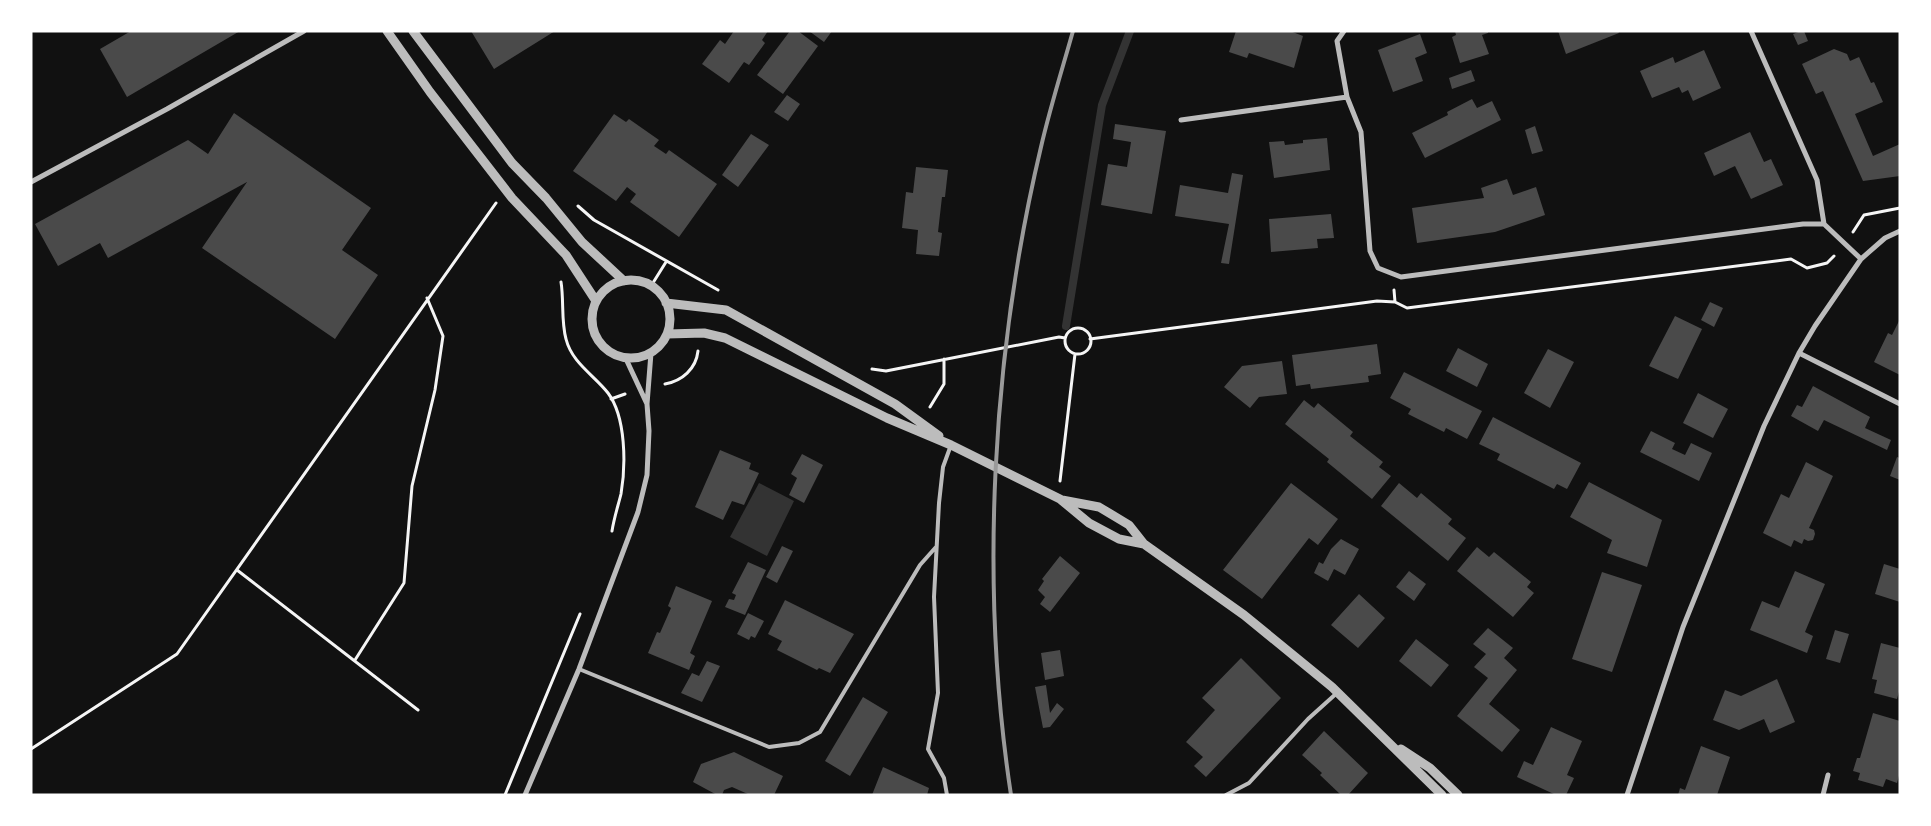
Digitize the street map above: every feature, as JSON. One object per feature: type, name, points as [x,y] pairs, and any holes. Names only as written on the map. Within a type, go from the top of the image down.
[{"type":"street","points":[[31,182],[167,109],[304,31]]},
{"type":"street","points":[[386,31],[506,191],[569,259],[596,301]]},
{"type":"street","points":[[413,31],[512,163],[546,198],[585,245],[624,281]]},
{"type":"street","points":[[1344,31],[1337,41],[1347,97],[1362,132],[1370,251],[1378,268],[1401,277],[1803,224],[1824,224]]},
{"type":"street","points":[[1751,31],[1817,180],[1824,224],[1861,260]]},
{"type":"street","points":[[1181,120],[1347,97]]},
{"type":"street","points":[[1627,795],[1683,627],[1764,426],[1799,353],[1815,326],[1861,260],[1885,238],[1900,231]]},
{"type":"street","points":[[624,281],[636,281],[651,286],[657,290],[669,310],[670,322],[667,334],[661,344],[651,353],[639,358],[626,359],[614,355],[596,338],[592,326],[592,313],[596,301],[613,284],[624,281]]},
{"type":"street","points":[[666,303],[726,310],[895,404],[951,445]]},
{"type":"street","points":[[667,334],[704,334],[725,338],[887,418],[951,445],[1060,499],[1089,523],[1119,538],[1144,544]]},
{"type":"street","points":[[525,795],[579,669],[638,512],[647,475],[649,431],[647,404],[651,353]]},
{"type":"street","points":[[1799,353],[1900,404]]},
{"type":"street","points":[[626,359],[647,404]]},
{"type":"street","points":[[1060,499],[1099,507],[1129,525],[1144,544],[1244,615],[1338,692],[1442,795]]},
{"type":"street","points":[[1382,736],[1430,768],[1458,795]]},
{"type":"street","points":[[1823,795],[1828,775]]},
{"type":"lane","points":[[947,795],[944,778],[928,749],[938,693],[934,597],[939,503],[944,467],[951,445]]},
{"type":"lane","points":[[579,669],[769,747],[799,743],[820,732],[920,565],[936,547]]},
{"type":"lane","points":[[1226,795],[1249,783],[1308,719],[1338,692]]},
{"type":"path","points":[[31,749],[177,654],[427,298],[489,211],[506,191]]},
{"type":"path","points":[[572,201],[594,220],[726,294]]},
{"type":"path","points":[[1090,339],[1377,301],[1395,302],[1408,308],[1791,259],[1807,268],[1827,263],[1846,245],[1864,215],[1900,208]]},
{"type":"path","points":[[585,245],[606,227]]},
{"type":"path","points":[[569,259],[557,269],[561,283],[566,340],[578,363],[608,393],[615,406],[621,428],[623,472],[611,538]]},
{"type":"path","points":[[651,286],[666,262]]},
{"type":"path","points":[[355,660],[404,583],[412,486],[435,390],[443,336],[427,298]]},
{"type":"path","points":[[1079,329],[1086,332],[1090,343],[1087,350],[1075,354],[1066,346],[1066,338],[1070,331],[1079,329]]},
{"type":"path","points":[[870,369],[886,371],[1059,337],[1066,338]]},
{"type":"path","points":[[1060,499],[1063,445],[1075,354]]},
{"type":"path","points":[[921,423],[944,384],[944,359]]},
{"type":"path","points":[[237,570],[418,710]]},
{"type":"path","points":[[505,795],[584,606]]},
{"type":"shaded area","points":[[759,483],[794,501],[767,556],[730,537]]},
{"type":"building","points":[[131,31],[240,31],[127,97],[100,49]]},
{"type":"building","points":[[471,31],[555,31],[494,69]]},
{"type":"building","points":[[734,31],[768,31],[762,40],[765,43],[749,65],[744,62],[729,83],[702,64],[720,40],[725,44]]},
{"type":"building","points":[[790,31],[798,31],[818,46],[783,94],[757,75]]},
{"type":"building","points":[[809,31],[832,31],[824,42]]},
{"type":"building","points":[[1236,31],[1290,31],[1303,36],[1294,68],[1249,53],[1247,58],[1229,52]]},
{"type":"building","points":[[1455,31],[1488,31],[1488,33],[1482,35],[1489,54],[1460,63],[1452,37],[1456,35]]},
{"type":"building","points":[[1558,31],[1618,31],[1619,33],[1566,54]]},
{"type":"building","points":[[1804,31],[1808,41],[1798,45],[1793,34]]},
{"type":"building","points":[[1420,34],[1427,53],[1415,58],[1423,81],[1393,92],[1378,50]]},
{"type":"building","points":[[1834,49],[1847,54],[1850,61],[1859,57],[1871,83],[1874,82],[1883,102],[1855,114],[1873,156],[1900,144],[1900,176],[1863,181],[1823,91],[1816,94],[1802,64]]},
{"type":"building","points":[[1704,50],[1721,88],[1693,101],[1688,90],[1682,93],[1679,87],[1652,98],[1640,71],[1673,57],[1675,63]]},
{"type":"building","points":[[1471,70],[1475,81],[1452,89],[1449,78]]},
{"type":"building","points":[[787,95],[800,104],[788,121],[774,112]]},
{"type":"building","points":[[1472,99],[1477,108],[1492,101],[1501,120],[1425,158],[1412,133],[1448,115],[1447,112]]},
{"type":"building","points":[[234,113],[371,208],[342,250],[378,275],[335,339],[202,248],[247,182],[108,258],[100,243],[58,266],[35,224],[188,140],[208,154]]},
{"type":"building","points":[[614,114],[626,122],[629,119],[659,140],[654,146],[666,154],[669,150],[717,184],[679,237],[630,202],[636,194],[627,187],[616,201],[573,171]]},
{"type":"building","points":[[1115,124],[1166,131],[1152,214],[1101,205],[1108,164],[1127,167],[1131,142],[1113,139]]},
{"type":"building","points":[[1535,126],[1543,151],[1532,154],[1525,130]]},
{"type":"building","points":[[1750,132],[1764,162],[1771,159],[1783,185],[1751,199],[1735,166],[1714,176],[1704,153]]},
{"type":"building","points":[[751,134],[769,145],[738,187],[722,175]]},
{"type":"building","points":[[1327,138],[1330,170],[1274,178],[1269,142],[1284,141],[1285,145],[1303,143],[1303,140]]},
{"type":"building","points":[[916,167],[948,170],[945,197],[942,197],[938,232],[942,233],[939,256],[916,254],[918,230],[902,228],[906,192],[913,193]]},
{"type":"building","points":[[1232,173],[1243,175],[1229,264],[1221,263],[1229,224],[1175,216],[1180,185],[1228,193]]},
{"type":"building","points":[[1507,179],[1513,195],[1536,187],[1545,215],[1495,232],[1417,243],[1412,208],[1484,198],[1481,188]]},
{"type":"building","points":[[1331,214],[1334,238],[1317,239],[1318,248],[1271,252],[1269,219]]},
{"type":"building","points":[[1710,302],[1723,308],[1714,327],[1701,320]]},
{"type":"building","points":[[1675,316],[1702,329],[1678,379],[1649,366]]},
{"type":"building","points":[[1900,319],[1900,375],[1874,362],[1888,333],[1892,335]]},
{"type":"building","points":[[1377,344],[1381,374],[1368,376],[1369,382],[1311,389],[1310,384],[1296,386],[1292,355]]},
{"type":"building","points":[[1458,348],[1488,364],[1477,387],[1446,371]]},
{"type":"building","points":[[1548,349],[1574,362],[1550,408],[1524,393]]},
{"type":"building","points":[[1282,361],[1287,394],[1259,397],[1250,408],[1224,387],[1242,366]]},
{"type":"building","points":[[1404,372],[1482,411],[1467,439],[1446,428],[1444,432],[1408,414],[1411,409],[1390,398]]},
{"type":"building","points":[[1813,386],[1870,417],[1865,428],[1891,440],[1887,450],[1824,420],[1818,431],[1791,416],[1797,405],[1802,407]]},
{"type":"building","points":[[1698,393],[1728,409],[1713,438],[1683,423]]},
{"type":"building","points":[[1304,400],[1314,408],[1318,403],[1353,432],[1350,436],[1383,462],[1379,467],[1391,476],[1372,499],[1327,462],[1329,459],[1285,424]]},
{"type":"building","points":[[1493,417],[1581,463],[1567,489],[1557,484],[1554,489],[1497,460],[1500,454],[1479,444]]},
{"type":"building","points":[[1651,431],[1675,443],[1672,449],[1685,455],[1691,443],[1712,453],[1699,481],[1640,452]]},
{"type":"building","points":[[720,450],[751,463],[749,469],[759,473],[744,505],[732,501],[723,520],[695,507]]},
{"type":"building","points":[[802,454],[823,465],[804,503],[789,495],[797,478],[791,474]]},
{"type":"building","points":[[1897,457],[1900,458],[1900,480],[1890,476]]},
{"type":"building","points":[[1806,462],[1833,476],[1809,528],[1814,530],[1813,540],[1808,541],[1804,539],[1802,544],[1794,540],[1791,547],[1763,533],[1781,494],[1789,498]]},
{"type":"building","points":[[1589,482],[1662,520],[1647,567],[1607,553],[1612,540],[1570,517]]},
{"type":"building","points":[[1291,483],[1338,519],[1318,545],[1309,538],[1262,599],[1223,570]]},
{"type":"building","points":[[1399,483],[1417,498],[1421,493],[1452,519],[1448,524],[1466,538],[1448,561],[1381,506]]},
{"type":"building","points":[[1341,539],[1359,549],[1345,575],[1334,569],[1328,581],[1314,573],[1319,562],[1323,564],[1331,549]]},
{"type":"building","points":[[782,546],[793,551],[777,583],[766,577]]},
{"type":"building","points":[[1477,547],[1489,557],[1494,552],[1531,582],[1527,587],[1534,593],[1513,617],[1457,571]]},
{"type":"building","points":[[1060,556],[1080,573],[1050,612],[1040,604],[1045,597],[1038,590],[1044,581],[1042,579]]},
{"type":"building","points":[[748,562],[766,570],[745,615],[725,607],[729,599],[734,600],[736,595],[732,593]]},
{"type":"building","points":[[1884,564],[1900,569],[1900,602],[1875,594]]},
{"type":"building","points":[[1409,571],[1426,584],[1414,601],[1396,587]]},
{"type":"building","points":[[1795,571],[1825,584],[1805,632],[1813,636],[1807,653],[1750,630],[1762,601],[1779,608]]},
{"type":"building","points":[[1602,572],[1642,585],[1612,672],[1572,659]]},
{"type":"building","points":[[676,586],[712,601],[690,653],[695,656],[689,670],[648,653],[657,632],[660,633],[671,608],[668,606]]},
{"type":"building","points":[[1359,594],[1385,618],[1358,648],[1331,625]]},
{"type":"building","points":[[785,600],[854,634],[830,673],[819,668],[817,670],[777,650],[782,641],[768,634]]},
{"type":"building","points":[[748,613],[764,621],[755,638],[751,636],[749,640],[737,634]]},
{"type":"building","points":[[1488,628],[1513,648],[1504,658],[1517,670],[1489,704],[1520,730],[1502,752],[1457,716],[1488,678],[1474,667],[1486,654],[1473,644]]},
{"type":"building","points":[[1835,630],[1849,634],[1840,663],[1826,659]]},
{"type":"building","points":[[1416,639],[1449,665],[1431,687],[1399,661]]},
{"type":"building","points":[[1881,643],[1900,648],[1900,688],[1897,699],[1874,693],[1877,680],[1872,679]]},
{"type":"building","points":[[1060,650],[1064,676],[1045,680],[1041,653]]},
{"type":"building","points":[[1241,658],[1281,698],[1206,777],[1194,766],[1203,757],[1186,742],[1215,710],[1202,698]]},
{"type":"building","points":[[707,661],[720,666],[702,702],[681,693],[692,673],[699,676]]},
{"type":"building","points":[[1777,679],[1795,722],[1770,733],[1764,719],[1739,730],[1713,720],[1725,690],[1741,696]]},
{"type":"building","points":[[1046,685],[1050,713],[1057,703],[1064,709],[1050,727],[1043,728],[1035,687]]},
{"type":"building","points":[[863,697],[888,712],[850,776],[825,761]]},
{"type":"building","points":[[1873,713],[1900,721],[1900,772],[1897,783],[1886,779],[1883,787],[1858,780],[1860,773],[1853,771],[1857,758],[1860,758]]},
{"type":"building","points":[[1551,727],[1582,741],[1567,775],[1574,778],[1566,795],[1556,795],[1517,777],[1524,761],[1533,765]]},
{"type":"building","points":[[1324,731],[1368,773],[1348,795],[1341,795],[1320,775],[1322,773],[1302,755]]},
{"type":"building","points":[[1701,746],[1730,757],[1717,795],[1678,795],[1680,788],[1685,790]]},
{"type":"building","points":[[734,752],[783,776],[774,795],[750,795],[732,787],[724,790],[722,795],[717,795],[693,782],[701,764]]},
{"type":"building","points":[[883,767],[929,788],[927,795],[872,795]]},
{"type":"waterway","points":[[1066,326],[1102,105],[1130,31]]},
{"type":"railway","points":[[1011,795],[1001,715],[995,634],[996,469],[1002,387],[1011,306],[1024,225],[1052,103],[1073,31]]}]
